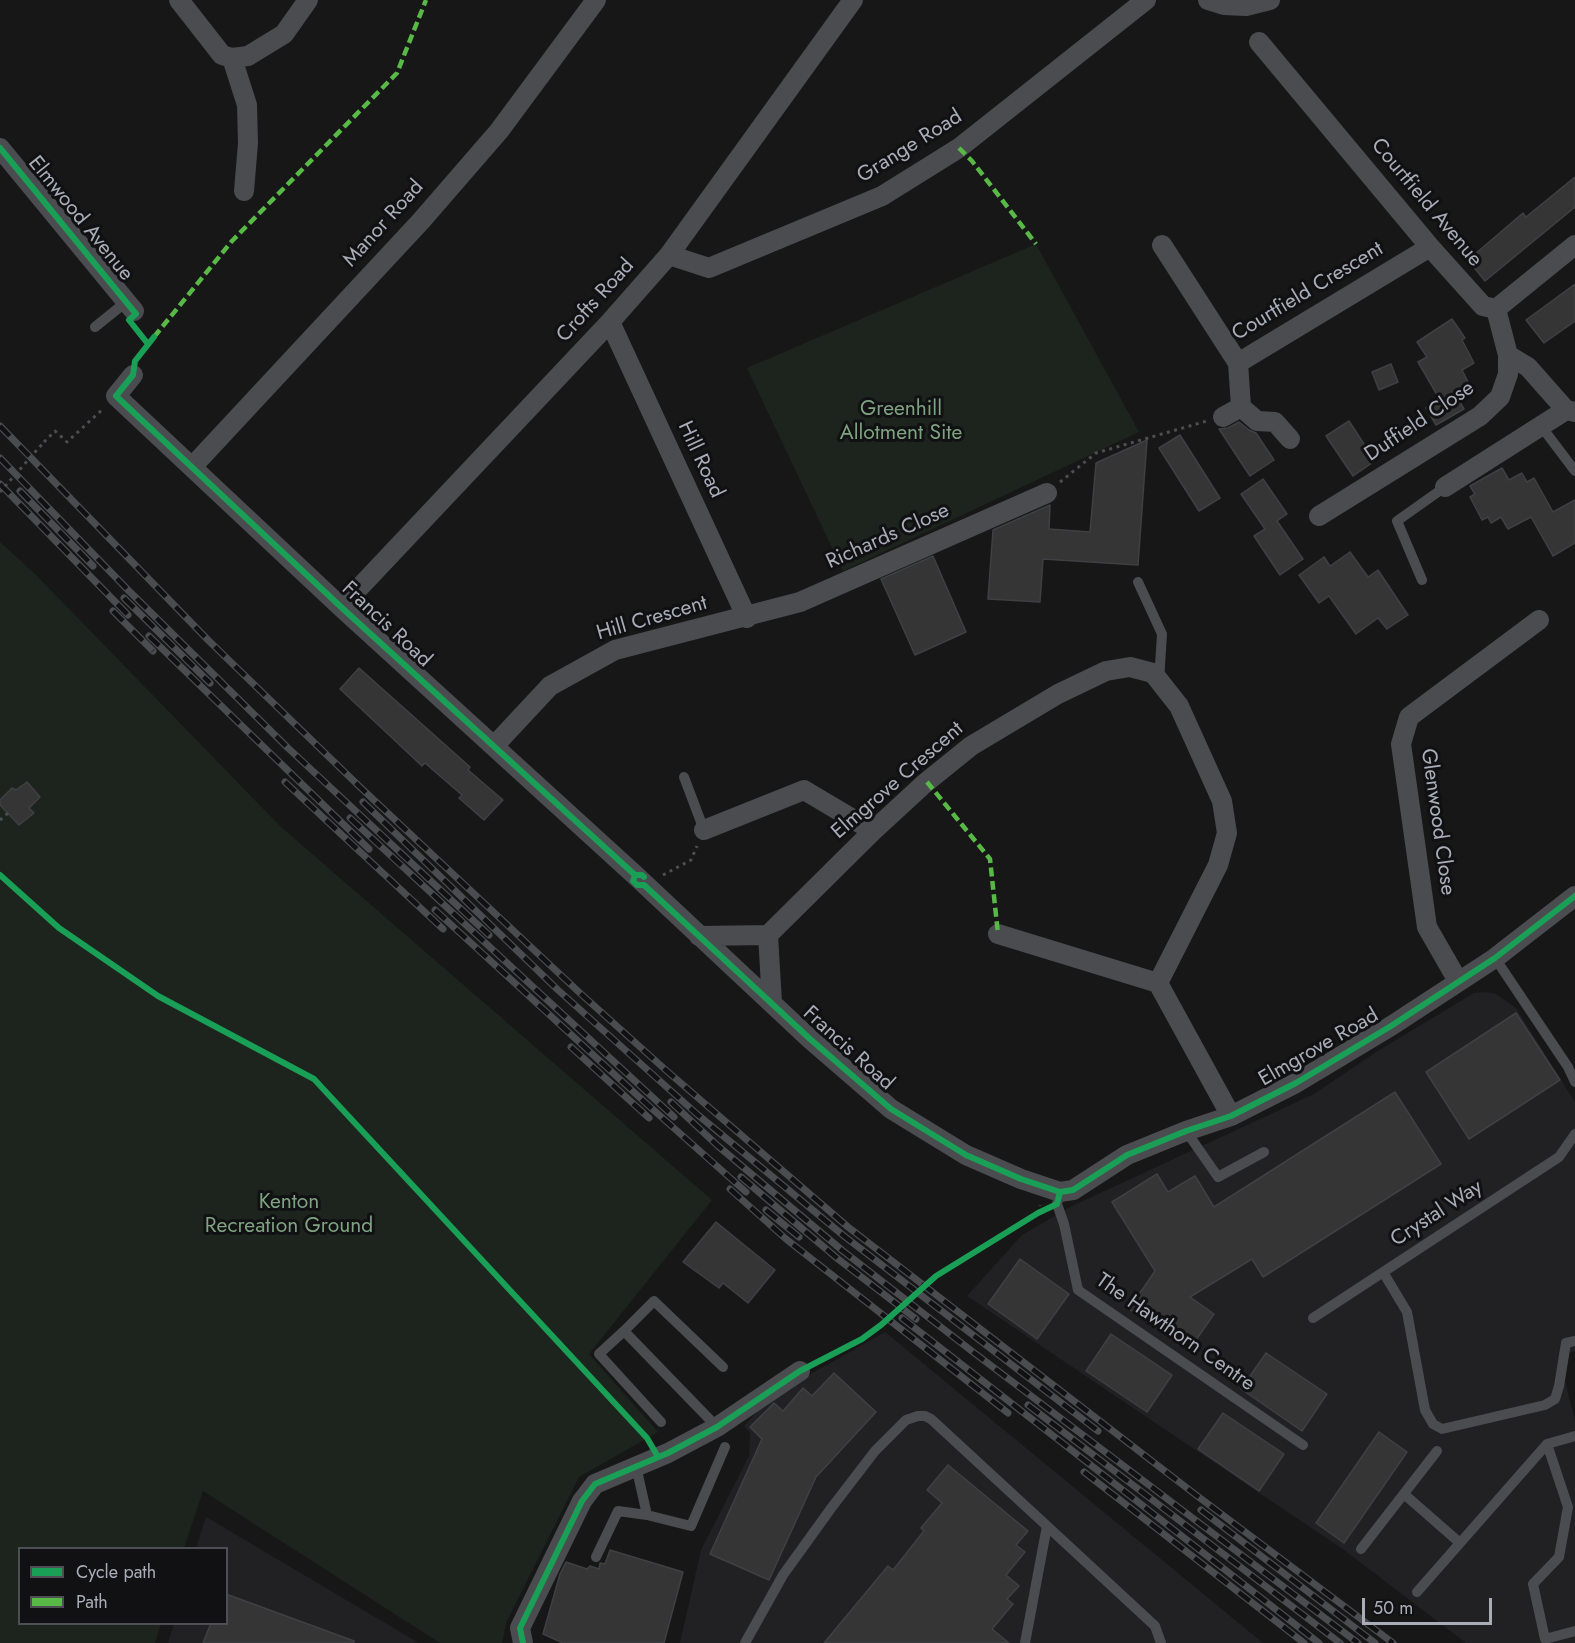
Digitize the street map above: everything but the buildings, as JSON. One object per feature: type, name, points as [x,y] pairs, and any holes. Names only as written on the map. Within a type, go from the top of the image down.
[{"type":"street","points":[[179,0],[222,55],[232,57],[248,56],[284,34],[308,0]]},
{"type":"street","name":"Manor Road","points":[[192,467],[421,221],[499,131],[596,0]]},
{"type":"street","name":"Crofts Road","points":[[342,607],[610,322],[669,255],[853,0]]},
{"type":"street","name":"Grange Road","points":[[669,255],[709,268],[882,196],[958,148],[1146,0]]},
{"type":"street","points":[[1208,0],[1224,5],[1246,6],[1270,0]]},
{"type":"street","name":"Courtfield Avenue","points":[[1260,42],[1430,247],[1482,306],[1496,309]]},
{"type":"street","points":[[232,57],[247,105],[248,143],[244,191]]},
{"type":"street","name":"Elmwood Avenue","points":[[0,148],[130,307]]},
{"type":"street","name":"Courtfield Crescent","points":[[1162,245],[1238,363],[1430,247]]},
{"type":"street","points":[[1496,309],[1575,245]]},
{"type":"street","name":"Duffield Close","points":[[1319,516],[1480,416],[1500,396],[1508,374],[1509,356],[1496,309]]},
{"type":"street","name":"Hill Road","points":[[610,322],[747,618]]},
{"type":"street","points":[[1445,487],[1541,426],[1570,411],[1528,367],[1509,356]]},
{"type":"street","points":[[1238,363],[1241,407],[1257,421],[1275,422],[1290,439]]},
{"type":"street","points":[[116,396],[133,375]]},
{"type":"street","name":"Francis Road","points":[[116,396],[699,936],[891,1109],[966,1155],[1058,1198]]},
{"type":"street","points":[[1223,417],[1241,407]]},
{"type":"street","name":"Richards Close","points":[[747,618],[800,602],[1047,493]]},
{"type":"street","name":"Hill Crescent","points":[[494,746],[550,686],[615,650],[747,618]]},
{"type":"street","name":"Glenwood Close","points":[[1458,981],[1427,927],[1401,744],[1410,717],[1539,620]]},
{"type":"street","name":"Elmgrove Crescent","points":[[768,935],[873,831],[924,784],[971,746],[1058,694],[1106,671],[1130,667],[1153,674],[1179,706],[1222,801],[1227,833],[1218,865],[1158,983]]},
{"type":"street","points":[[704,830],[804,790],[873,831]]},
{"type":"street","name":"Elmgrove Road","points":[[1058,1198],[1127,1155],[1231,1116],[1296,1083],[1391,1026],[1495,958],[1575,896]]},
{"type":"street","points":[[998,934],[1158,983],[1231,1116]]},
{"type":"street","points":[[699,936],[768,935],[772,1003]]},
{"type":"street","points":[[523,1643],[520,1628],[588,1492],[595,1484],[668,1453],[717,1427],[800,1371]]},
{"type":"lane","points":[[95,327],[130,307]]},
{"type":"lane","points":[[1541,426],[1575,471]]},
{"type":"lane","points":[[1422,580],[1397,522],[1445,487]]},
{"type":"lane","points":[[1138,582],[1162,634],[1159,681]]},
{"type":"lane","points":[[684,777],[704,830]]},
{"type":"lane","points":[[1495,958],[1568,1067],[1575,1082]]},
{"type":"lane","points":[[1186,1131],[1218,1177],[1264,1152]]},
{"type":"lane","name":"Crystal Way","points":[[1313,1318],[1559,1157],[1575,1134]]},
{"type":"lane","name":"The Hawthorn Centre","points":[[1058,1198],[1078,1290],[1303,1445]]},
{"type":"lane","points":[[1383,1272],[1407,1312],[1425,1410],[1433,1424],[1442,1429],[1545,1405],[1555,1399],[1566,1343],[1575,1341]]},
{"type":"lane","points":[[661,1422],[599,1354],[654,1301],[723,1367]]},
{"type":"lane","points":[[624,1330],[717,1427]]},
{"type":"lane","points":[[744,1643],[783,1575],[875,1451],[906,1420],[925,1416],[931,1419],[1155,1626],[1161,1643]]},
{"type":"lane","points":[[1417,1592],[1547,1444],[1575,1436]]},
{"type":"lane","points":[[1547,1444],[1568,1507],[1558,1557],[1533,1584],[1545,1639],[1575,1631]]},
{"type":"lane","points":[[597,1557],[618,1511],[647,1515],[691,1526],[725,1447]]},
{"type":"lane","points":[[1361,1549],[1437,1452]]},
{"type":"lane","points":[[636,1466],[647,1515]]},
{"type":"lane","points":[[1404,1494],[1460,1543]]},
{"type":"lane","points":[[1025,1643],[1047,1526]]},
{"type":"path","points":[[0,492],[55,431],[67,442],[116,396]]},
{"type":"path","points":[[1047,493],[1096,453],[1223,417]]},
{"type":"path","points":[[0,820],[8,813]]},
{"type":"path","points":[[643,883],[691,860],[704,830]]},
{"type":"path","points":[[1029,1219],[1058,1198]]},
{"type":"path","points":[[1038,1213],[1041,1200]]},
{"type":"shaded area","points":[[1474,993],[1496,994],[1516,1008],[1575,1102],[1575,1351],[1559,1357],[1575,1421],[1575,1643],[1466,1643],[1344,1550],[967,1296],[1022,1235],[1070,1207],[1314,1094],[1376,1052]]},
{"type":"shaded area","points":[[885,1332],[1263,1643],[680,1643],[701,1550],[749,1456],[750,1433],[744,1426],[770,1397]]},
{"type":"shaded area","points":[[206,1517],[419,1643],[168,1643],[174,1625],[228,1625],[228,1547],[196,1547]]},
{"type":"green space","name":"Greenhill Allotment Site","points":[[1036,244],[1139,432],[843,571],[747,368]]},
{"type":"green space","name":"Kenton Recreation Ground","points":[[0,542],[36,575],[281,827],[712,1200],[589,1354],[658,1432],[579,1477],[506,1623],[502,1643],[440,1643],[203,1491],[184,1547],[18,1547],[18,1625],[161,1625],[155,1643],[0,1643]]},
{"type":"railway","points":[[0,426],[208,640],[360,787],[581,994],[668,1072],[848,1227],[1196,1495],[1393,1643]]},
{"type":"railway","points":[[0,458],[128,590],[288,748],[489,935]]},
{"type":"railway","points":[[0,484],[128,615]]},
{"type":"railway","points":[[20,491],[93,566]]},
{"type":"railway","points":[[124,598],[210,683]]},
{"type":"railway","points":[[113,611],[153,651]]},
{"type":"railway","points":[[149,636],[369,849]]},
{"type":"railway","points":[[285,782],[443,929]]},
{"type":"railway","points":[[363,802],[558,990],[698,1115],[844,1236],[1098,1431]]},
{"type":"railway","points":[[350,818],[674,1117]]},
{"type":"railway","points":[[435,910],[746,1192]]},
{"type":"railway","points":[[571,1047],[649,1118]]},
{"type":"railway","points":[[671,1102],[718,1146],[843,1251],[1358,1643]]},
{"type":"railway","points":[[741,1177],[838,1259],[916,1319]]},
{"type":"railway","points":[[730,1189],[786,1239],[1008,1413]]},
{"type":"railway","points":[[766,1210],[799,1237]]},
{"type":"railway","points":[[902,1318],[1319,1643]]},
{"type":"railway","points":[[1028,1405],[1340,1643]]},
{"type":"railway","points":[[1084,1472],[1304,1643]]},
{"type":"railway","points":[[1201,1510],[1375,1643]]},
{"type":"marked path","points":[[154,337],[232,241],[397,73],[426,0]]},
{"type":"marked path","points":[[959,148],[972,161],[1036,244]]},
{"type":"marked path","points":[[927,782],[990,859],[998,934]]},
{"type":"cycle path","points":[[0,148],[136,314],[129,320],[148,344]]},
{"type":"cycle path","points":[[154,337],[135,361],[133,375],[116,396],[341,607],[635,875],[644,877]]},
{"type":"cycle path","points":[[0,875],[59,928],[158,996],[314,1079],[647,1438],[658,1457]]},
{"type":"cycle path","points":[[635,875],[633,881],[637,885],[644,885],[810,1039],[891,1109],[966,1155],[1021,1179],[1060,1192],[1073,1190],[1127,1155],[1231,1116],[1296,1083],[1391,1026],[1495,958],[1575,896]]},
{"type":"cycle path","points":[[523,1643],[520,1628],[582,1501],[595,1484],[668,1453],[717,1427],[800,1371],[862,1339],[936,1276],[1038,1213],[1057,1204],[1060,1192]]}]
